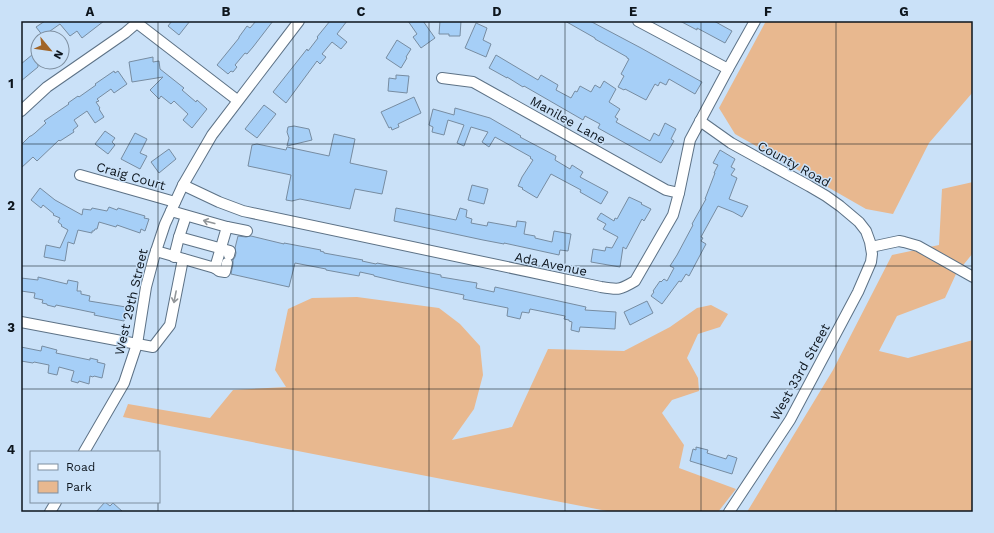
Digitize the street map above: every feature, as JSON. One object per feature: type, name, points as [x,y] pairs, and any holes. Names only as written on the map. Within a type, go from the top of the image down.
[{"type":"street","name":"West 29th Street","points":[[85,451],[124,383],[137,344],[146,287],[156,251],[165,224],[183,185],[212,135],[299,21]]},
{"type":"street","points":[[638,21],[728,69]]},
{"type":"street","name":"Ada Avenue","points":[[183,185],[219,202],[244,211],[601,288],[617,290],[635,280],[673,215],[690,140],[755,21]]},
{"type":"street","points":[[21,110],[47,88],[125,33],[138,22],[238,100]]},
{"type":"street","name":"Manilee Lane","points":[[442,78],[473,82],[666,190],[679,193]]},
{"type":"street","name":"County Road","points":[[700,121],[740,149],[826,196],[859,222],[868,236]]},
{"type":"street","name":"Craig Court","points":[[80,175],[173,207],[186,216],[247,231]]},
{"type":"street","points":[[21,322],[153,347],[170,325],[179,258],[179,237],[186,216]]},
{"type":"street","points":[[215,268],[227,227]]},
{"type":"street","name":"West 33rd Street","points":[[729,512],[790,420],[858,292],[869,266],[872,254],[868,236]]},
{"type":"street","points":[[156,251],[225,272],[230,251],[179,237]]},
{"type":"street","points":[[871,247],[899,242],[918,246],[973,277]]},
{"type":"street","points":[[50,512],[55,503]]},
{"type":"green space","points":[[766,21],[973,21],[973,92],[929,143],[893,214],[866,209],[735,134],[719,108]]},
{"type":"green space","points":[[973,182],[973,253],[956,274],[945,298],[897,316],[879,351],[908,358],[973,340],[973,512],[747,512],[833,370],[892,255],[939,245],[942,189]]},
{"type":"green space","points":[[357,297],[439,308],[460,324],[480,346],[483,375],[474,409],[452,440],[512,427],[548,349],[624,351],[670,327],[697,308],[711,305],[728,314],[720,327],[698,334],[687,358],[698,378],[699,391],[672,400],[662,413],[684,445],[679,468],[736,489],[718,512],[612,512],[123,417],[128,404],[210,418],[233,390],[286,387],[275,370],[288,309],[312,298]]},
{"type":"building","points":[[45,21],[104,21],[82,38],[77,31],[70,36],[70,30],[65,30],[60,24],[52,30],[38,30],[36,27]]},
{"type":"building","points":[[172,21],[190,21],[179,35],[168,26]]},
{"type":"building","points":[[256,21],[273,21],[247,54],[245,53],[235,65],[237,67],[233,72],[231,71],[228,74],[217,65],[247,26],[250,28]]},
{"type":"building","points":[[330,21],[347,21],[337,34],[347,42],[341,49],[332,42],[322,54],[326,57],[320,64],[317,61],[286,103],[273,92],[307,49],[308,51]]},
{"type":"building","points":[[408,21],[423,21],[435,38],[421,48],[413,37],[417,34]]},
{"type":"building","points":[[440,21],[461,21],[460,36],[439,34]]},
{"type":"building","points":[[565,21],[590,21],[702,82],[695,94],[669,79],[666,85],[660,82],[658,86],[655,84],[646,100],[618,87],[624,76],[621,74],[629,59],[627,57]]},
{"type":"building","points":[[680,21],[714,21],[732,31],[725,43]]},
{"type":"building","points":[[476,23],[487,28],[483,40],[491,44],[486,57],[465,48]]},
{"type":"building","points":[[397,40],[411,49],[401,68],[386,58]]},
{"type":"building","points":[[496,55],[538,80],[541,75],[558,85],[556,90],[571,98],[580,86],[591,92],[595,85],[600,88],[604,81],[616,89],[609,102],[620,109],[615,117],[618,119],[616,122],[650,141],[654,133],[659,136],[665,123],[676,129],[671,139],[674,141],[661,163],[598,128],[600,124],[585,116],[583,120],[489,68]]},
{"type":"building","points":[[30,57],[30,70],[34,70],[21,81],[21,64]]},
{"type":"building","points":[[153,57],[153,62],[159,61],[160,69],[184,88],[182,90],[196,102],[197,100],[207,109],[192,128],[183,120],[188,114],[174,101],[171,104],[161,96],[159,99],[150,90],[163,77],[132,82],[129,62]]},
{"type":"building","points":[[114,71],[115,73],[118,71],[127,84],[114,93],[111,89],[97,99],[99,101],[96,102],[104,117],[95,123],[87,111],[74,120],[78,126],[73,130],[74,132],[60,141],[59,140],[37,161],[33,157],[21,168],[21,145],[46,123],[44,121]]},
{"type":"building","points":[[396,75],[409,76],[407,93],[388,91],[389,78],[396,79]]},
{"type":"building","points":[[414,97],[421,113],[398,124],[399,127],[392,130],[391,127],[389,128],[381,112]]},
{"type":"building","points":[[264,105],[276,114],[257,138],[245,129]]},
{"type":"building","points":[[455,108],[490,118],[521,136],[520,137],[556,156],[555,160],[570,169],[572,165],[583,172],[580,177],[608,192],[601,204],[580,192],[581,190],[551,174],[537,198],[522,189],[523,188],[518,186],[533,160],[530,158],[531,157],[495,137],[489,147],[482,142],[488,132],[471,127],[464,146],[457,143],[464,125],[448,120],[444,135],[432,132],[433,127],[429,125],[433,109],[454,115]]},
{"type":"building","points":[[294,126],[309,129],[312,140],[287,146],[289,138],[287,132],[288,127]]},
{"type":"building","points":[[105,131],[115,138],[112,142],[115,145],[108,154],[95,144]]},
{"type":"building","points":[[135,133],[147,139],[140,153],[147,156],[140,169],[121,159]]},
{"type":"building","points":[[334,134],[355,139],[350,163],[387,171],[382,194],[355,189],[350,209],[300,199],[292,201],[286,200],[291,175],[248,166],[252,145],[257,144],[286,150],[287,147],[329,156]]},
{"type":"building","points":[[169,149],[176,159],[159,173],[151,162]]},
{"type":"building","points":[[720,150],[735,159],[731,167],[735,169],[731,175],[737,178],[729,199],[748,206],[742,217],[718,206],[701,237],[703,238],[701,241],[706,244],[689,276],[686,274],[681,282],[679,281],[662,304],[651,296],[660,281],[661,282],[664,279],[667,281],[674,268],[670,266],[706,199],[718,165],[713,163]]},
{"type":"building","points":[[472,185],[488,189],[484,204],[468,200]]},
{"type":"building","points":[[40,188],[55,200],[82,215],[83,209],[91,210],[92,208],[107,211],[109,207],[117,210],[118,208],[145,216],[144,218],[149,219],[145,231],[141,229],[140,233],[117,225],[116,227],[99,222],[97,229],[92,231],[92,233],[78,230],[74,244],[68,242],[65,261],[44,257],[46,245],[60,248],[68,230],[61,226],[62,225],[58,222],[60,218],[53,215],[54,214],[43,205],[41,208],[31,200]]},
{"type":"building","points":[[629,197],[651,209],[644,221],[642,219],[626,249],[623,247],[620,267],[591,262],[593,249],[605,251],[606,247],[612,248],[618,237],[603,229],[606,224],[597,219],[601,213],[614,221],[615,218],[617,219]]},
{"type":"building","points":[[396,208],[456,220],[460,208],[467,210],[466,217],[472,219],[471,223],[487,226],[488,222],[516,227],[517,221],[526,222],[524,234],[535,236],[535,238],[552,242],[554,231],[571,234],[568,251],[560,250],[559,255],[394,221]]},
{"type":"building","points":[[238,236],[251,236],[284,244],[321,250],[320,251],[324,253],[363,260],[362,261],[376,264],[441,275],[441,277],[477,283],[476,288],[494,292],[495,287],[586,307],[585,310],[616,312],[615,329],[580,327],[579,332],[571,330],[572,322],[564,319],[565,316],[530,309],[529,313],[522,312],[520,319],[507,316],[508,308],[463,299],[464,295],[360,272],[359,276],[295,263],[289,287],[231,274]]},
{"type":"building","points":[[38,277],[67,284],[68,280],[78,282],[77,291],[81,291],[81,294],[90,296],[89,301],[126,307],[124,321],[94,315],[95,313],[76,309],[56,305],[55,307],[47,305],[42,303],[43,300],[34,298],[35,293],[21,291],[21,278],[38,280]]},
{"type":"building","points":[[647,301],[653,313],[630,325],[624,312]]},
{"type":"building","points":[[42,346],[57,350],[56,353],[90,360],[90,358],[98,360],[97,362],[105,364],[102,378],[90,376],[89,384],[79,381],[78,383],[71,381],[74,371],[59,367],[57,375],[48,373],[49,365],[21,361],[21,347],[41,351]]},
{"type":"building","points":[[696,447],[708,450],[707,453],[726,459],[728,455],[737,458],[732,474],[690,461],[693,449],[696,450]]},
{"type":"building","points":[[104,503],[110,506],[113,503],[123,512],[96,512]]}]
